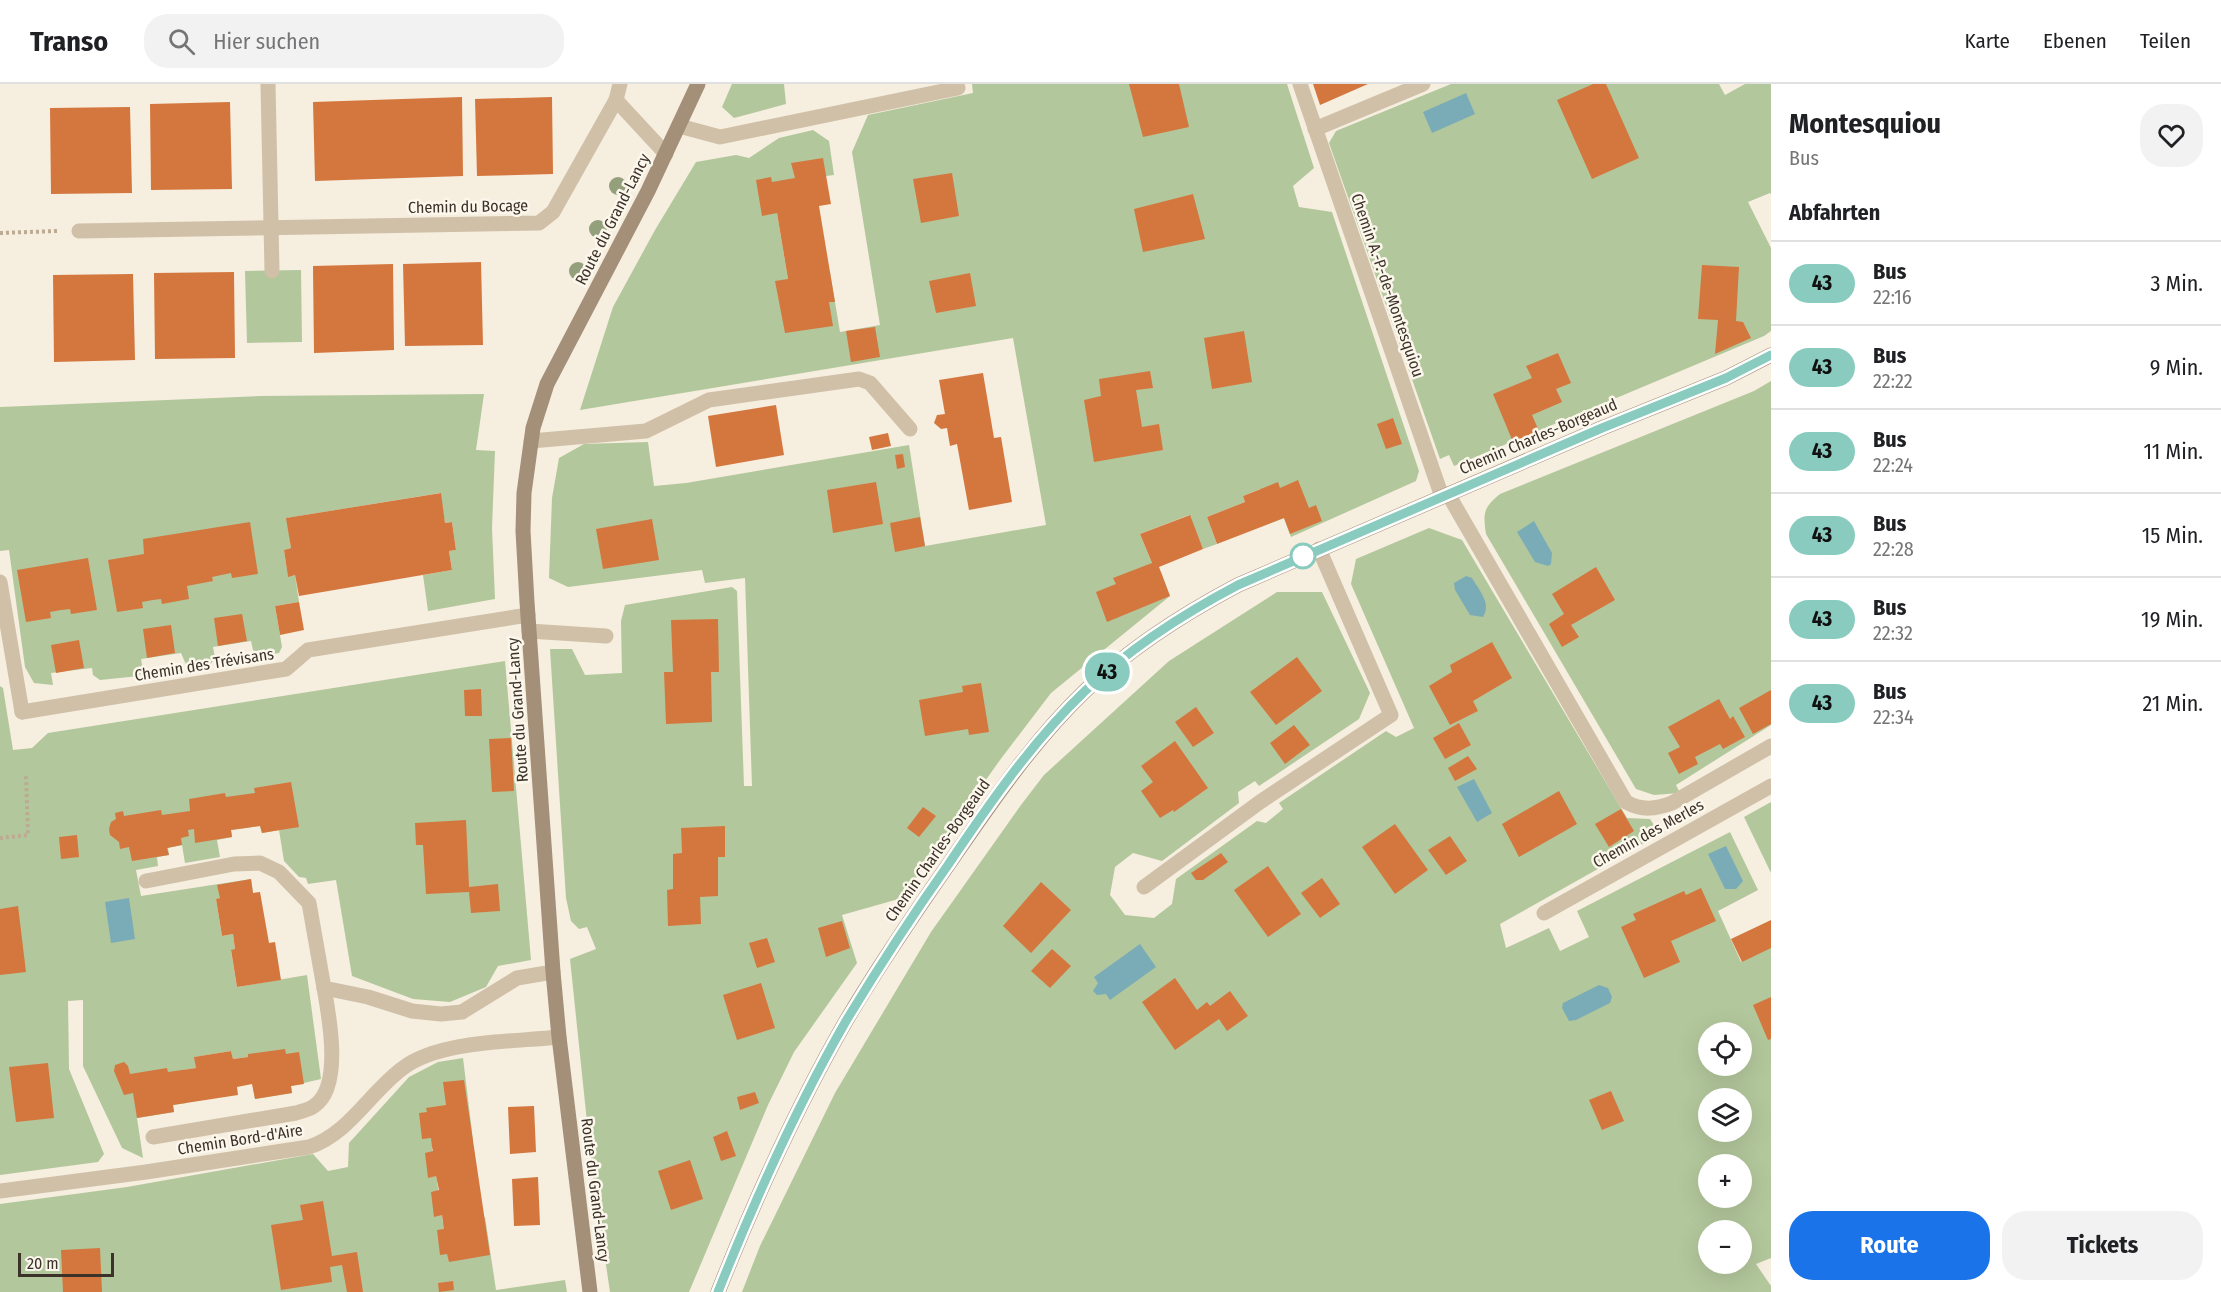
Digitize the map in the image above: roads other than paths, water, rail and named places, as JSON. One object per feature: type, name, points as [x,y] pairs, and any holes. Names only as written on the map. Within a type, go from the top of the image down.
[{"type":"street","points":[[268,84],[272,271]]},
{"type":"street","name":"Chemin du Bocage","points":[[79,231],[539,223],[553,213],[616,100],[620,84]]},
{"type":"street","name":"Route du Grand-Lancy","points":[[590,1292],[559,1037],[523,531],[524,493],[531,441],[546,384],[666,154],[698,84]]},
{"type":"street","name":"Chemin A.-P.-de-Montesquiou","points":[[1300,84],[1445,496],[1626,802],[1645,808],[1658,808],[1672,803],[1771,746]]},
{"type":"street","points":[[1315,129],[1422,84]]},
{"type":"street","points":[[679,126],[720,137],[958,88]]},
{"type":"street","name":"Route du Grand-Lancy","points":[[616,100],[666,154]]},
{"type":"street","name":"Chemin Charles-Borgeaud","points":[[718,1292],[752,1206],[802,1103],[846,1022],[902,931],[1007,780],[1086,690],[1149,639],[1210,599],[1238,585],[1726,378],[1771,355]]},
{"type":"street","points":[[531,441],[646,431],[709,399],[859,379],[870,383],[910,429]]},
{"type":"street","points":[[1144,887],[1260,802],[1391,715],[1319,549]]},
{"type":"street","name":"Chemin des Trévisans","points":[[0,582],[22,712],[286,669],[308,650],[529,623],[606,636]]},
{"type":"street","name":"Chemin des Merles","points":[[1544,913],[1771,786]]},
{"type":"street","points":[[146,880],[234,864],[260,863],[279,872],[309,903],[330,1020],[332,1059],[328,1088],[315,1106],[296,1113],[153,1137]]},
{"type":"street","points":[[324,988],[368,997],[412,1011],[441,1014],[462,1012],[517,978],[554,972]]},
{"type":"street","name":"Chemin Bord-d'Aire","points":[[0,1191],[147,1172],[320,1144],[342,1129],[392,1076],[412,1061],[454,1047],[559,1037]]},
{"type":"water","points":[[1466,93],[1475,114],[1432,133],[1423,112]]},
{"type":"water","points":[[1534,521],[1552,553],[1551,564],[1548,566],[1535,562],[1517,532]]},
{"type":"water","points":[[1466,576],[1472,578],[1484,597],[1486,607],[1483,617],[1470,615],[1455,590],[1454,583]]},
{"type":"water","points":[[1474,779],[1492,813],[1477,822],[1457,787]]},
{"type":"water","points":[[1726,846],[1743,881],[1736,889],[1725,889],[1708,854]]},
{"type":"water","points":[[129,898],[135,939],[111,943],[105,902]]},
{"type":"water","points":[[1140,944],[1156,967],[1110,1000],[1106,994],[1097,995],[1093,991],[1098,983],[1094,977]]},
{"type":"water","points":[[1599,985],[1608,988],[1612,997],[1610,1003],[1576,1020],[1569,1021],[1562,1008],[1563,1003]]}]
